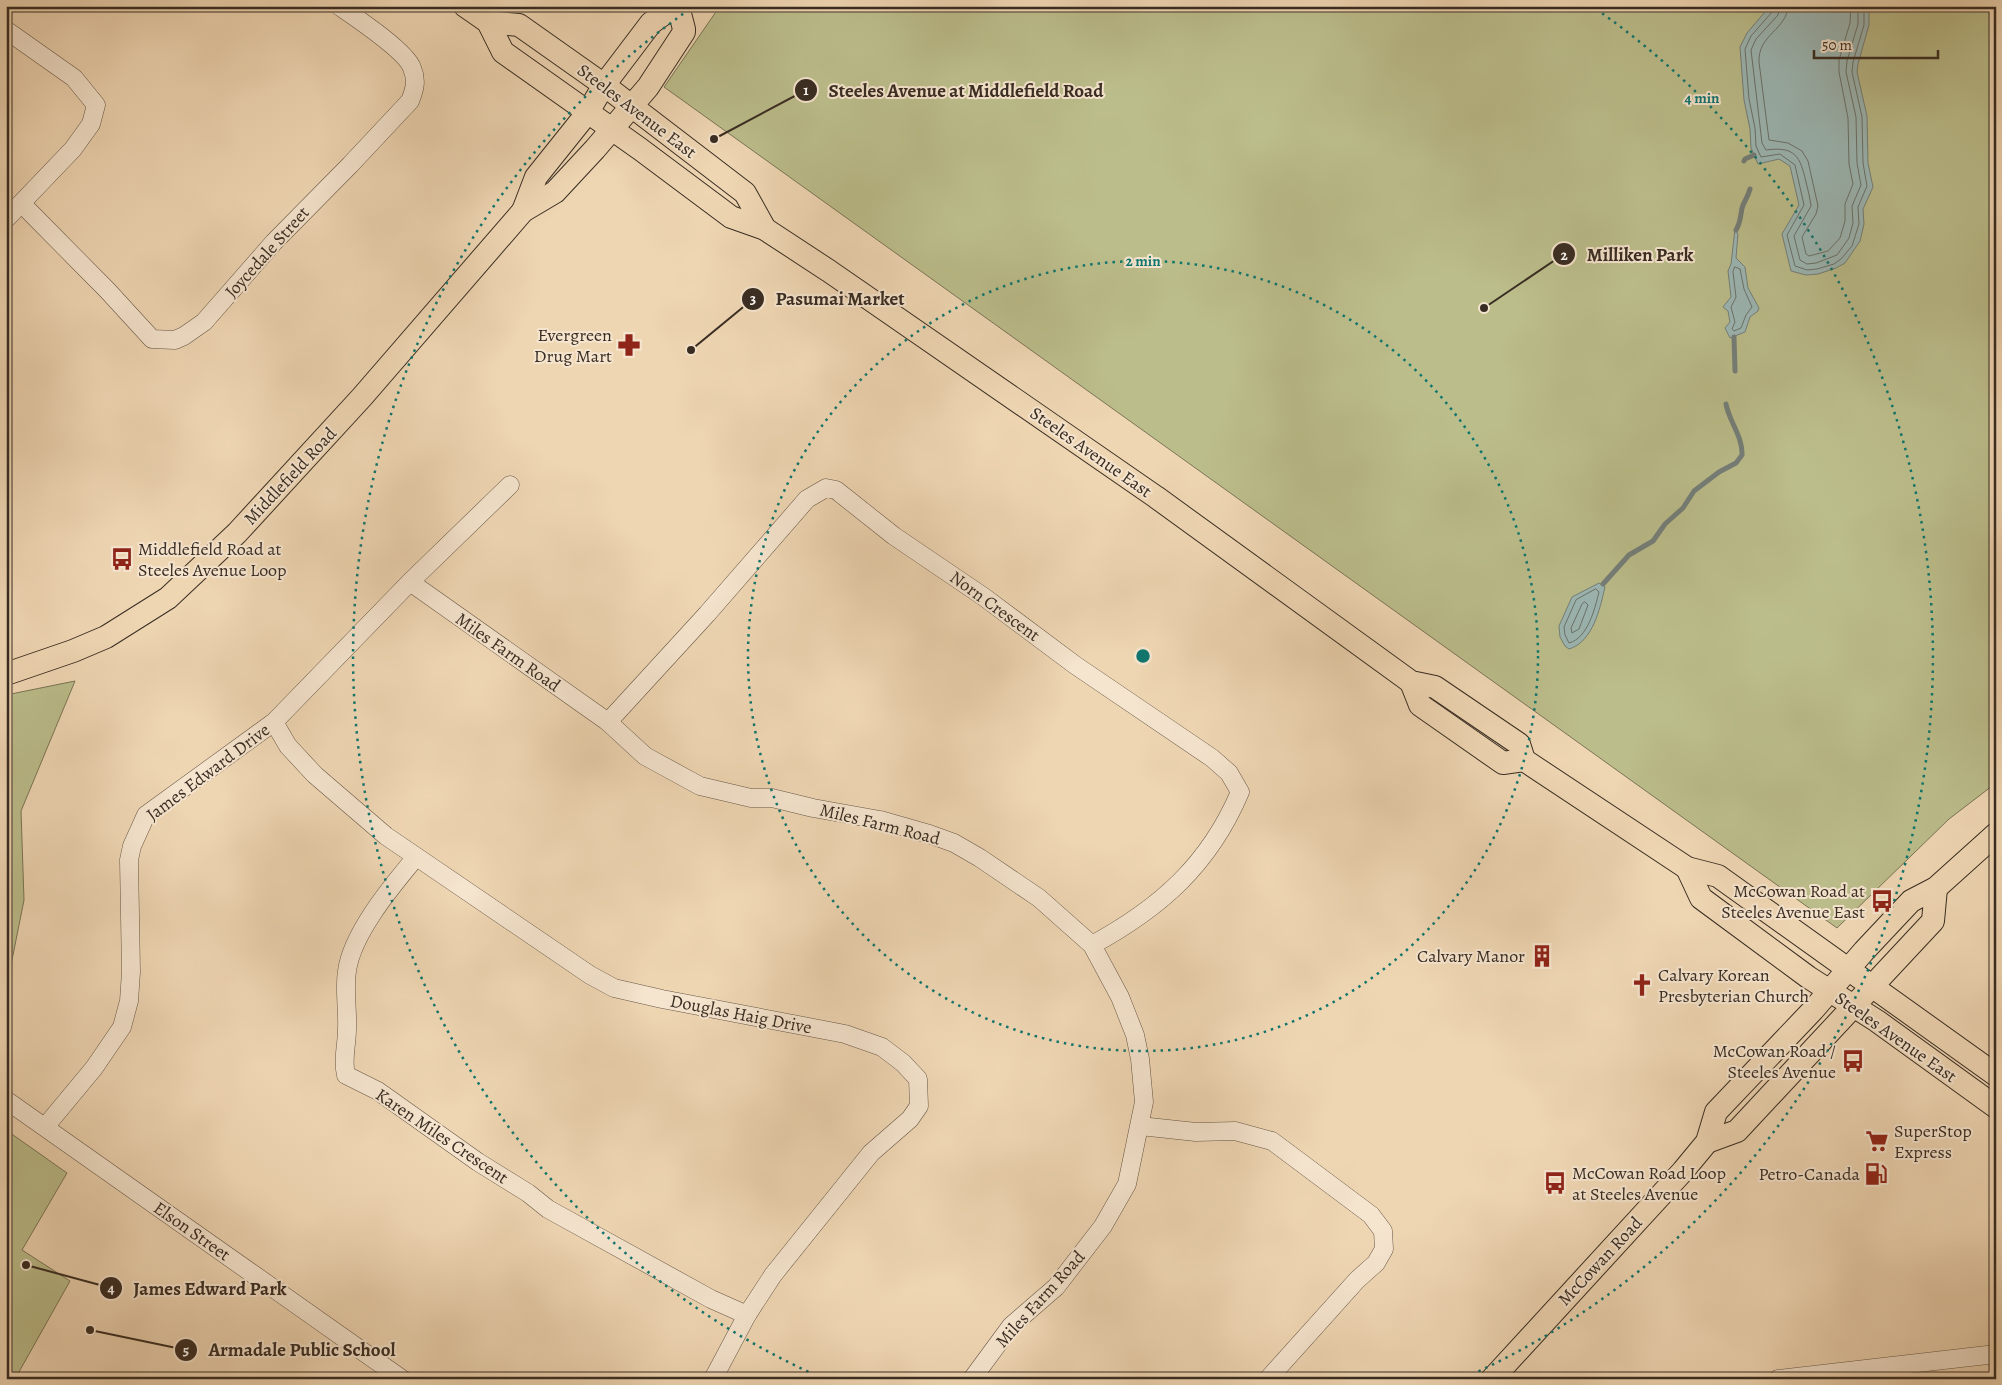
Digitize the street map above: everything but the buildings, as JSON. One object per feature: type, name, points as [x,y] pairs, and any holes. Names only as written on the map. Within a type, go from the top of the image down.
[{"type":"main road","name":"Steeles Avenue East","points":[[466,6],[488,22],[504,52],[731,217],[765,229],[829,271],[1156,497],[1411,682],[1434,686],[1519,744],[1524,760],[1687,868],[1718,876],[1996,1075]]},
{"type":"main road","name":"Middlefield Road","points":[[523,211],[536,177],[588,112],[604,85],[651,23],[674,6]]},
{"type":"main road","name":"Middlefield Road","points":[[6,674],[73,651],[106,637],[168,598],[237,533],[356,404],[523,211],[555,192],[632,107],[684,32],[678,6]]},
{"type":"main road","name":"Steeles Avenue East","points":[[488,22],[519,25],[604,85],[745,193],[765,229]]},
{"type":"main road","name":"McCowan Road","points":[[1492,1379],[1683,1171],[1707,1142],[1716,1112],[1830,991],[1911,900],[1936,888],[1996,834]]},
{"type":"main road","name":"Steeles Avenue East","points":[[1687,868],[1701,898],[1808,977],[1877,1021],[1996,1107]]},
{"type":"main road","points":[[1707,1142],[1737,1131],[1932,920],[1936,888]]},
{"type":"street","name":"Joycedale Street","points":[[22,204],[152,338],[175,340],[184,336],[204,322],[274,242],[350,166],[410,101],[415,88],[412,66],[400,53],[339,6]]},
{"type":"street","points":[[6,30],[74,78],[96,105],[91,124],[73,149],[6,219]]},
{"type":"street","name":"James Edward Drive","points":[[46,1127],[94,1068],[122,1026],[129,1001],[131,972],[130,860],[132,846],[146,815],[274,722],[410,582],[510,485]]},
{"type":"street","name":"Norn Crescent","points":[[608,722],[707,614],[807,499],[826,488],[836,490],[894,536],[984,597],[1091,676],[1212,758],[1229,773],[1240,792],[1229,819],[1199,862],[1158,903],[1126,926],[1092,945]]},
{"type":"street","name":"Miles Farm Road","points":[[410,582],[608,722],[645,756],[700,786],[751,798],[772,798],[813,808],[880,820],[954,843],[980,858],[1039,898],[1092,945],[1120,997],[1135,1035],[1140,1059],[1144,1102],[1127,1184],[1103,1226],[1056,1288],[1010,1326],[972,1379]]},
{"type":"street","name":"Douglas Haig Drive","points":[[274,722],[288,746],[315,775],[372,824],[416,857],[568,961],[614,988],[846,1034],[882,1047],[903,1063],[918,1080],[919,1106],[910,1119],[870,1153],[773,1275],[747,1315],[713,1379]]},
{"type":"street","name":"Karen Miles Crescent","points":[[416,857],[386,894],[362,933],[346,971],[347,1031],[342,1062],[346,1075],[378,1091],[478,1162],[528,1193],[548,1209],[711,1299],[747,1315]]},
{"type":"street","name":"Elson Street","points":[[6,1100],[402,1379]]},
{"type":"street","points":[[1140,1126],[1196,1132],[1235,1131],[1272,1140],[1371,1215],[1383,1231],[1384,1248],[1376,1263],[1357,1280],[1268,1379]]},
{"type":"street","points":[[1778,1379],[1996,1354]]},
{"type":"green space","points":[[720,6],[1996,6],[1996,783],[1949,819],[1837,928],[664,87]]},
{"type":"green space","points":[[75,681],[21,811],[24,900],[9,975],[6,978],[6,695]]},
{"type":"green space","points":[[6,1130],[67,1173],[22,1250],[70,1281],[15,1379],[6,1379]]},
{"type":"water","points":[[1770,6],[1869,6],[1869,25],[1857,72],[1867,116],[1868,163],[1873,187],[1863,209],[1864,224],[1860,241],[1845,263],[1818,274],[1806,275],[1791,271],[1782,234],[1799,205],[1790,166],[1779,159],[1758,164],[1751,148],[1750,129],[1744,100],[1740,47],[1747,33]]},
{"type":"water","points":[[1735,229],[1738,234],[1736,258],[1745,267],[1748,288],[1759,308],[1750,317],[1745,332],[1730,338],[1725,328],[1730,322],[1728,311],[1723,307],[1731,297],[1728,271],[1731,264]]},
{"type":"water","points":[[1599,583],[1605,587],[1601,605],[1590,632],[1577,645],[1569,649],[1560,637],[1559,626],[1572,597]]},
{"type":"waterway","points":[[1744,161],[1754,155]]},
{"type":"waterway","points":[[1736,230],[1750,189]]},
{"type":"waterway","points":[[1734,337],[1735,371]]},
{"type":"waterway","points":[[1603,584],[1629,555],[1653,541],[1665,524],[1683,508],[1694,491],[1719,472],[1736,463],[1742,455],[1738,435],[1726,404]]},
{"type":"place","name":"Steeles Avenue at Middlefield Road","points":[[714,139]]},
{"type":"place","name":"Milliken Park","points":[[1484,308]]},
{"type":"place","name":"Evergreen Drug Mart","points":[[629,345]]},
{"type":"place","name":"Pasumai Market","points":[[691,350]]},
{"type":"place","name":"Middlefield Road at Steeles Avenue Loop","points":[[122,559]]},
{"type":"place","name":"McCowan Road at Steeles Avenue East","points":[[1882,901]]},
{"type":"place","name":"Calvary Manor","points":[[1542,956]]},
{"type":"place","name":"Calvary Korean Presbyterian Church","points":[[1642,985]]},
{"type":"place","name":"McCowan Road / Steeles Avenue","points":[[1853,1061]]},
{"type":"place","name":"SuperStop Express","points":[[1877,1141]]},
{"type":"place","name":"Petro-Canada","points":[[1876,1174]]},
{"type":"place","name":"McCowan Road Loop at Steeles Avenue","points":[[1555,1183]]},
{"type":"place","name":"James Edward Park","points":[[26,1265]]},
{"type":"place","name":"Armadale Public School","points":[[90,1330]]}]
